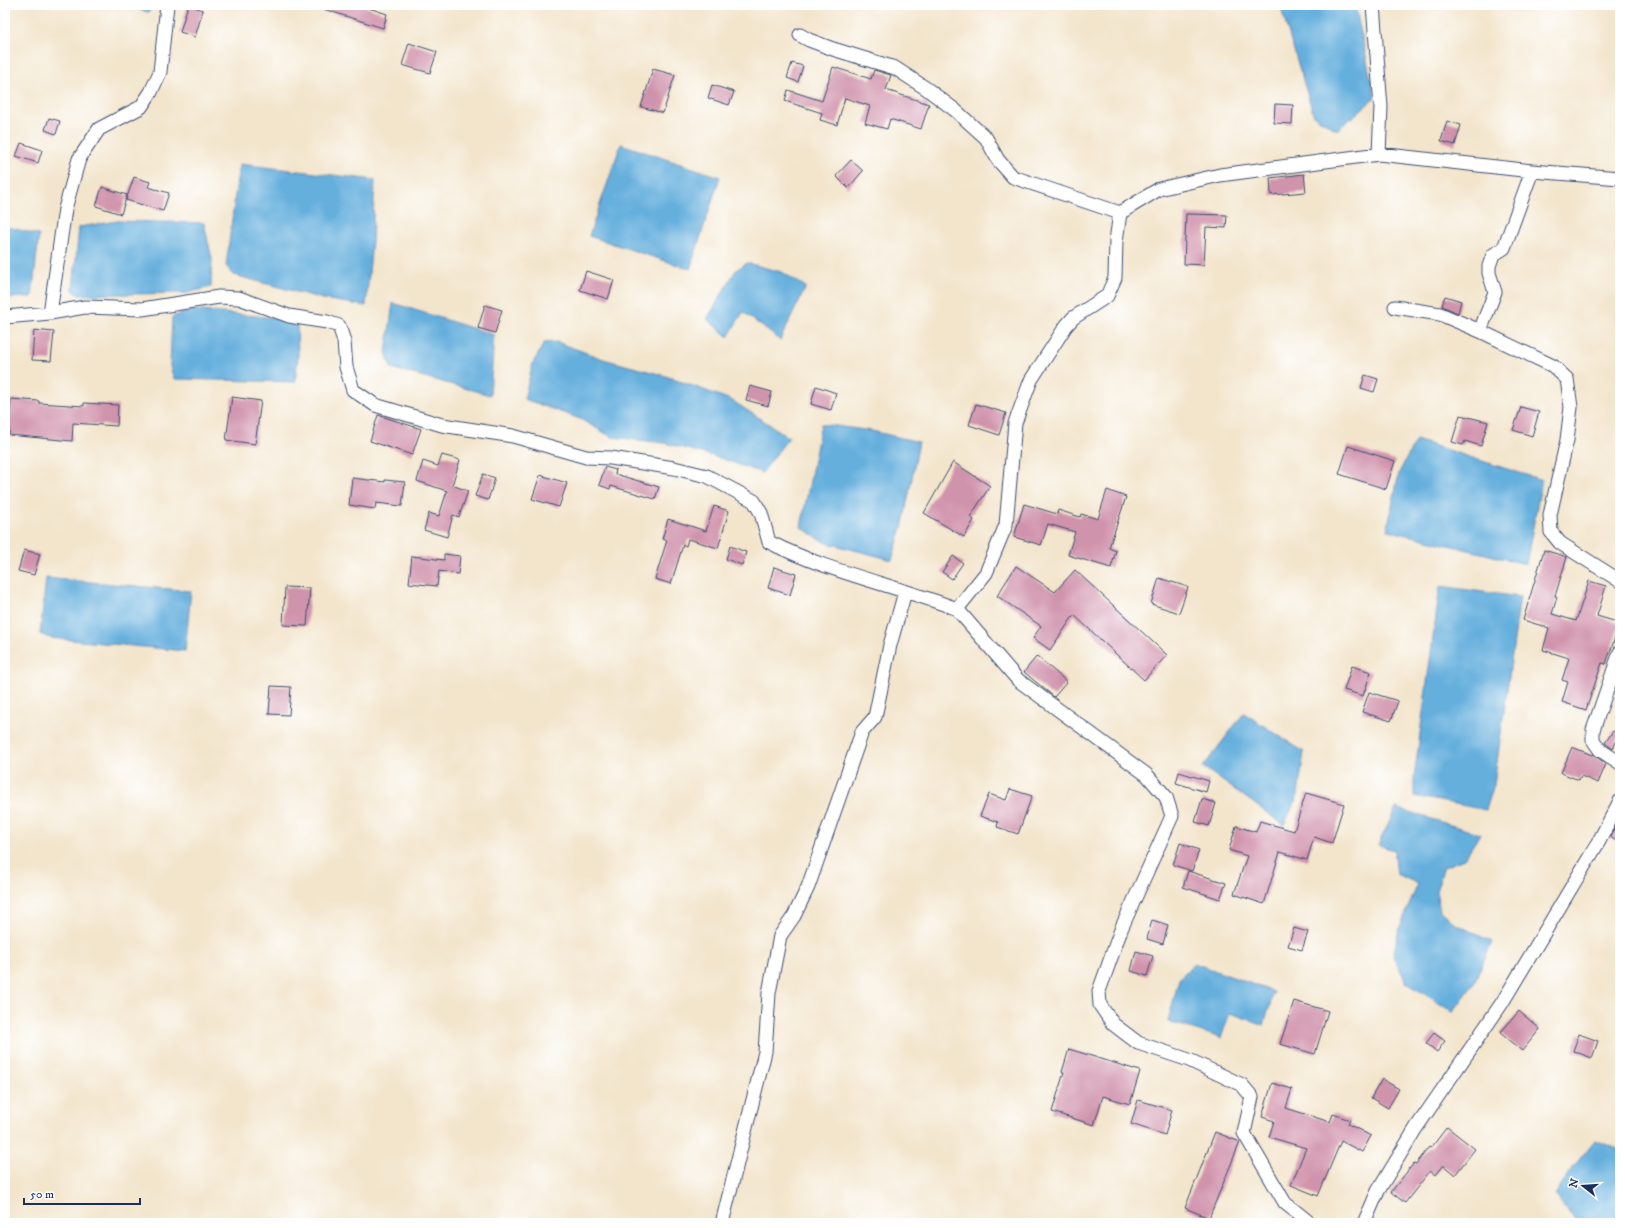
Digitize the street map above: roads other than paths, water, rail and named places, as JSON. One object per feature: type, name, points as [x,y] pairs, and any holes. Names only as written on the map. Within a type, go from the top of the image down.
[{"type":"street","points":[[50,313],[65,208],[79,159],[99,129],[141,106],[151,92],[160,72],[167,5]]},
{"type":"street","points":[[1373,5],[1380,107],[1379,154]]},
{"type":"street","points":[[800,35],[826,47],[895,68],[927,89],[955,110],[986,138],[998,160],[1013,177],[1120,213]]},
{"type":"street","points":[[1120,213],[1159,189],[1220,175],[1379,154],[1532,171],[1620,178]]},
{"type":"street","points":[[1480,331],[1495,292],[1489,273],[1489,266],[1494,255],[1504,248],[1532,171]]},
{"type":"street","points":[[957,609],[986,573],[1006,525],[1015,423],[1031,380],[1073,318],[1107,296],[1115,278],[1116,241],[1120,213]]},
{"type":"street","points":[[5,317],[50,313],[85,307],[142,309],[219,297],[239,298],[289,316],[327,322],[339,326],[341,331],[344,341],[346,367],[353,390],[375,405],[442,425],[513,436],[586,457],[611,458],[674,468],[707,476],[754,501],[762,513],[769,542],[791,553],[847,573],[957,609],[1018,680],[1147,774],[1166,797],[1172,816],[1122,927],[1099,991],[1100,1005],[1113,1024],[1138,1043],[1189,1060],[1242,1085],[1252,1097],[1244,1133],[1285,1203],[1310,1223]]},
{"type":"street","points":[[1395,307],[1440,314],[1480,331],[1553,366],[1567,379],[1571,407],[1567,440],[1550,515],[1551,532],[1560,543],[1620,582]]},
{"type":"street","points":[[722,1223],[765,1052],[769,993],[780,936],[794,916],[808,887],[862,732],[875,717],[890,645],[905,592]]},
{"type":"street","points":[[1620,652],[1593,730],[1593,740],[1600,750],[1620,763]]},
{"type":"street","points":[[1364,1223],[1378,1191],[1416,1128],[1502,1003],[1598,843],[1620,802]]},
{"type":"water","points":[[117,5],[149,5],[149,12]]},
{"type":"water","points":[[1280,5],[1355,5],[1375,98],[1337,130],[1314,116]]},
{"type":"water","points":[[621,144],[720,177],[690,269],[589,236]]},
{"type":"water","points":[[239,164],[375,180],[372,241],[366,306],[323,299],[234,275],[226,266]]},
{"type":"water","points":[[118,221],[204,223],[212,259],[211,287],[187,293],[78,295],[73,290],[79,227]]},
{"type":"water","points":[[5,226],[39,235],[32,297],[5,298]]},
{"type":"water","points":[[747,263],[782,272],[806,287],[780,340],[743,312],[728,337],[707,319],[736,270]]},
{"type":"water","points":[[393,303],[494,335],[490,395],[391,368],[386,353]]},
{"type":"water","points":[[192,310],[297,320],[298,356],[295,382],[174,379],[170,366],[172,317]]},
{"type":"water","points":[[557,342],[603,359],[663,375],[731,400],[789,437],[762,473],[720,458],[665,443],[612,437],[580,419],[524,399],[533,363],[544,343]]},
{"type":"water","points":[[821,424],[872,431],[919,442],[903,524],[892,560],[824,542],[801,527]]},
{"type":"water","points":[[1416,440],[1542,480],[1526,564],[1387,530],[1399,473]]},
{"type":"water","points":[[46,578],[191,591],[185,651],[50,638],[40,634]]},
{"type":"water","points":[[1440,586],[1520,597],[1494,784],[1486,810],[1414,796],[1414,778]]},
{"type":"water","points":[[1244,713],[1304,752],[1298,795],[1284,825],[1203,767]]},
{"type":"water","points":[[1396,808],[1480,834],[1464,859],[1444,867],[1436,891],[1440,911],[1456,924],[1492,942],[1473,985],[1453,1012],[1407,983],[1393,956],[1399,929],[1418,884],[1397,874],[1394,850],[1378,845]]},
{"type":"water","points":[[1194,963],[1274,992],[1264,1025],[1230,1013],[1221,1038],[1168,1021],[1179,979]]},
{"type":"water","points":[[1595,1140],[1620,1150],[1620,1223],[1577,1223],[1555,1195],[1570,1171]]}]
